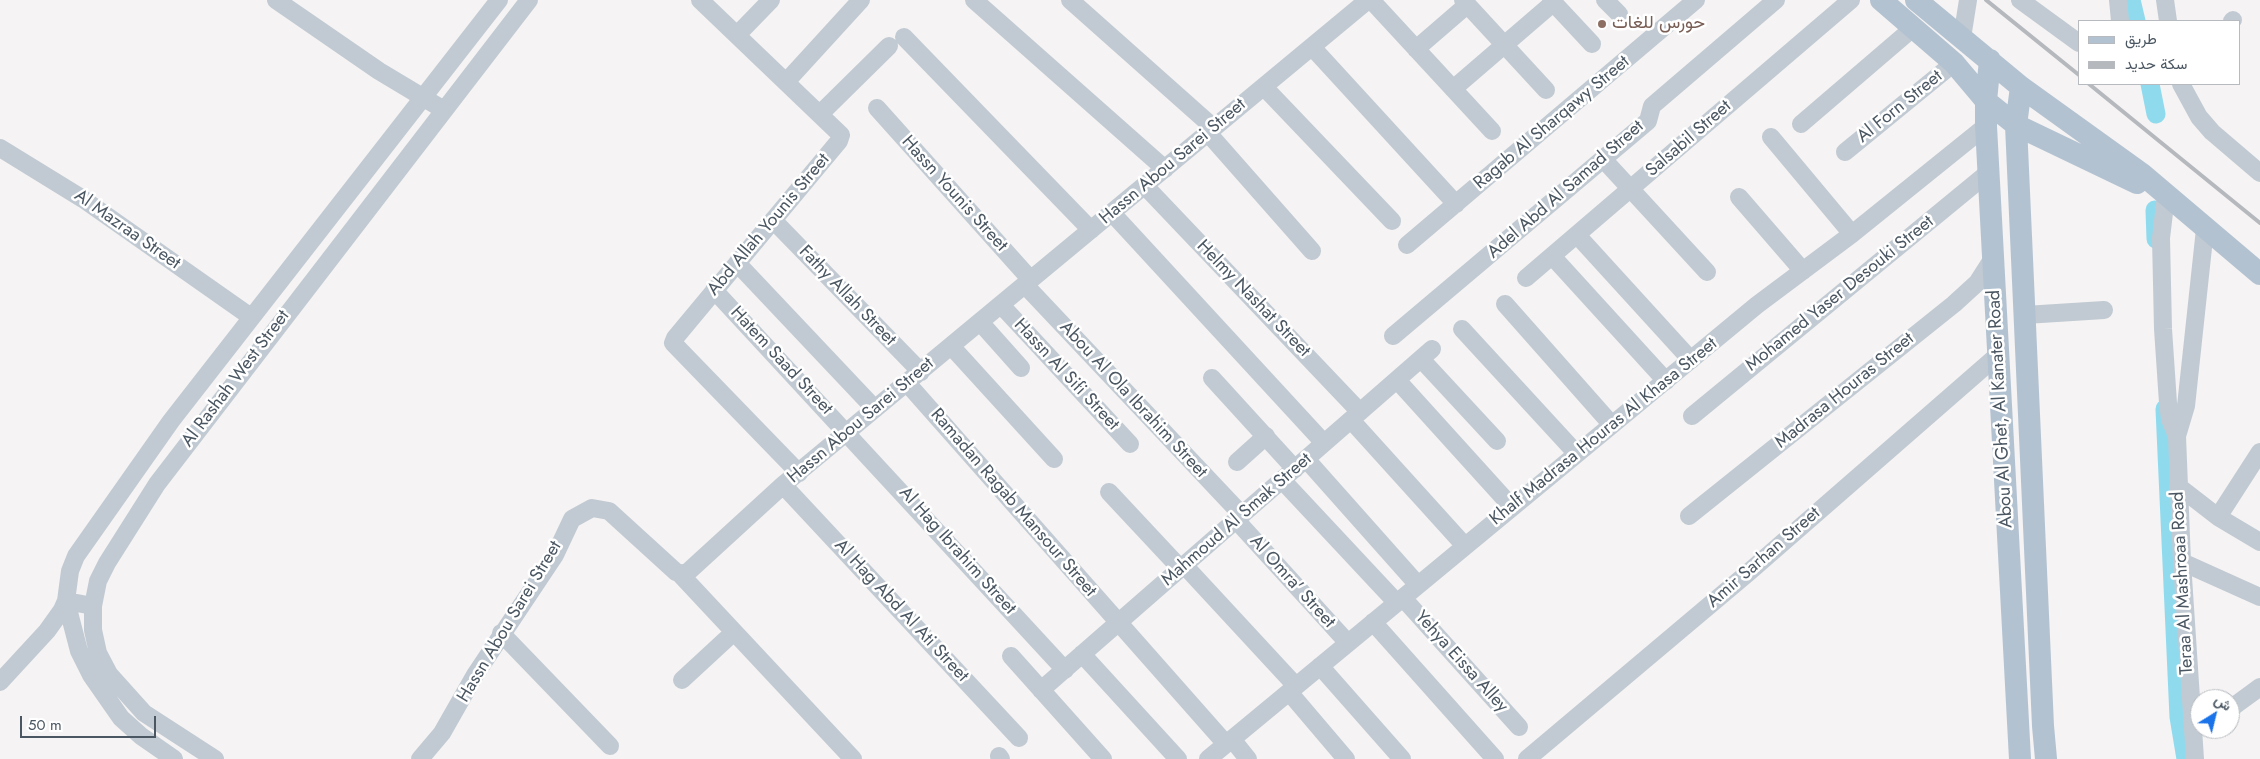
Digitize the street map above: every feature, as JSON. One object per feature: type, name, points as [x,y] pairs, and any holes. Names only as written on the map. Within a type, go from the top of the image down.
[{"type":"main road","points":[[1881,0],[1954,63],[1986,101],[2016,125],[2138,184],[2160,191]]},
{"type":"main road","points":[[1916,0],[2021,87],[2142,174],[2260,274]]},
{"type":"main road","name":"Abou Al Ghet, Al Kanater Road","points":[[1990,60],[1986,101],[1986,126],[2000,354],[2016,721],[2020,759]]},
{"type":"main road","name":"Abou Al Ghet, Al Kanater Road","points":[[2021,87],[2016,125],[2042,716],[2046,759]]},
{"type":"street","points":[[276,0],[338,44],[444,110]]},
{"type":"street","name":"Al Rashah West Street","points":[[174,759],[141,736],[105,697],[79,651],[66,601],[70,571],[76,556],[171,421],[421,97],[499,0]]},
{"type":"street","name":"Al Rashah West Street","points":[[215,759],[144,712],[124,693],[109,674],[98,653],[93,630],[93,606],[98,581],[122,538],[157,484],[529,0]]},
{"type":"street","points":[[700,0],[820,114],[889,46]]},
{"type":"street","points":[[737,35],[771,0]]},
{"type":"street","points":[[786,82],[861,0]]},
{"type":"street","points":[[974,0],[1165,169]]},
{"type":"street","points":[[1070,0],[1211,130],[1312,251]]},
{"type":"street","points":[[1370,0],[1492,131]]},
{"type":"street","name":"Hassn Abou Sarei Street","points":[[420,759],[442,733],[501,633],[554,555],[572,519],[586,510],[599,507],[609,511],[669,567],[680,574],[698,566],[783,485],[1370,0]]},
{"type":"street","points":[[1605,0],[1619,14]]},
{"type":"street","name":"Ragab Al Sharqawy Street","points":[[1407,245],[1696,0]]},
{"type":"street","name":"Adel Abd Al Samad Street","points":[[1393,336],[1648,121],[1652,106],[1776,0]]},
{"type":"street","name":"Salsabil Street","points":[[1526,278],[1851,0]]},
{"type":"street","points":[[1962,38],[1968,0]]},
{"type":"street","points":[[2020,0],[2078,42]]},
{"type":"street","points":[[2118,0],[2120,20]]},
{"type":"street","points":[[2165,0],[2168,20]]},
{"type":"street","points":[[1416,49],[1465,2],[1546,90]]},
{"type":"street","points":[[1453,89],[1552,2],[1592,44]]},
{"type":"street","points":[[1801,124],[1913,28]]},
{"type":"street","points":[[904,37],[1091,230]]},
{"type":"street","points":[[1312,47],[1456,204]]},
{"type":"street","name":"Al Forn Street","points":[[1845,152],[1954,63]]},
{"type":"street","points":[[1264,87],[1392,221]]},
{"type":"street","points":[[2186,87],[2199,116],[2212,132],[2260,173]]},
{"type":"street","name":"Hassn Younis Street","points":[[877,108],[1028,283]]},
{"type":"street","name":"Abd Allah Younis Street","points":[[799,473],[674,346],[675,338],[841,138],[839,132],[820,114]]},
{"type":"street","name":"Khalf Madrasa Houras Al Khasa Street","points":[[1208,759],[1612,424],[1986,126]]},
{"type":"street","points":[[1771,137],[1852,234]]},
{"type":"street","name":"Al Mazraa Street","points":[[0,148],[83,199],[252,317]]},
{"type":"street","points":[[1603,159],[1707,272]]},
{"type":"street","name":"Mohamed Yaser Desouki Street","points":[[1692,416],[1989,172]]},
{"type":"street","name":"Helmy Nashat Street","points":[[1145,186],[1356,416],[1465,546]]},
{"type":"street","name":"Teraa Al Mashroaa Road","points":[[2160,191],[2163,328],[2168,403],[2170,419],[2177,436]]},
{"type":"street","points":[[1739,197],[1803,271]]},
{"type":"street","points":[[1112,213],[1324,443]]},
{"type":"street","name":"Fathy Allah Street","points":[[773,220],[914,377]]},
{"type":"street","name":"Teraa Al Mashroaa Road","points":[[2194,689],[2182,562],[2177,436],[2186,406],[2206,230]]},
{"type":"street","points":[[1577,235],[1691,360]]},
{"type":"street","points":[[1552,256],[1666,381]]},
{"type":"street","name":"Madrasa Houras Street","points":[[1689,516],[1954,304],[1977,283],[1993,258]]},
{"type":"street","points":[[737,263],[875,409]]},
{"type":"street","name":"Abou Al Ola Ibrahim Street","points":[[1028,283],[1239,518]]},
{"type":"street","points":[[275,286],[296,301]]},
{"type":"street","name":"Hatem Saad Street","points":[[714,290],[848,433]]},
{"type":"street","points":[[1505,304],[1612,424]]},
{"type":"street","name":"Hassn Al Sifi Street","points":[[1001,305],[1130,444]]},
{"type":"street","points":[[2025,315],[2104,310]]},
{"type":"street","points":[[980,322],[1021,368]]},
{"type":"street","points":[[1462,329],[1577,454]]},
{"type":"street","points":[[951,346],[1054,459]]},
{"type":"street","name":"Mahmoud Al Smak Street","points":[[1041,690],[1426,354],[1497,441]]},
{"type":"street","name":"Amir Sarhan Street","points":[[1536,756],[2000,354]]},
{"type":"street","name":"Ramadan Ragab Mansour Street","points":[[914,377],[1118,623],[1229,742],[1248,759]]},
{"type":"street","name":"Yehya Eissa Alley","points":[[1212,378],[1266,436],[1301,464],[1418,585]]},
{"type":"street","points":[[1397,380],[1512,507]]},
{"type":"street","name":"Al Hag Ibrahim Street","points":[[848,433],[1065,670]]},
{"type":"street","points":[[1237,462],[1266,436]]},
{"type":"street","points":[[2218,517],[2260,452]]},
{"type":"street","name":"Yehya Eissa Alley","points":[[1282,480],[1400,600],[1519,726]]},
{"type":"street","name":"Al Hag Abd Al Ati Street","points":[[783,485],[1019,738]]},
{"type":"street","points":[[2178,486],[2218,517],[2260,542]]},
{"type":"street","points":[[1109,492],[1183,567],[1292,689],[1346,759]]},
{"type":"street","name":"Al Omra' Street","points":[[1239,518],[1348,643]]},
{"type":"street","points":[[99,523],[122,538]]},
{"type":"street","points":[[2182,562],[2260,597]]},
{"type":"street","points":[[680,574],[853,759]]},
{"type":"street","points":[[0,682],[47,631],[66,601],[93,606]]},
{"type":"street","points":[[1373,622],[1495,759]]},
{"type":"street","points":[[682,680],[734,632]]},
{"type":"street","points":[[501,633],[610,746]]},
{"type":"street","points":[[1082,654],[1178,759]]},
{"type":"street","points":[[1011,656],[1103,759]]},
{"type":"street","points":[[1320,666],[1402,759]]},
{"type":"street","points":[[2240,702],[2260,687]]},
{"type":"street","name":"Teraa Al Mashroaa Road","points":[[2195,759],[2197,739]]},
{"type":"waterway","points":[[2131,0],[2136,20]]},
{"type":"waterway","points":[[2150,85],[2156,114]]},
{"type":"waterway","points":[[2155,210],[2156,239]]},
{"type":"waterway","points":[[2165,409],[2179,717],[2186,759]]},
{"type":"railway","points":[[1986,0],[2078,74]]},
{"type":"railway","points":[[2090,85],[2260,223]]},
{"type":"place","name":"حورس للغات","points":[[1602,24]]}]
